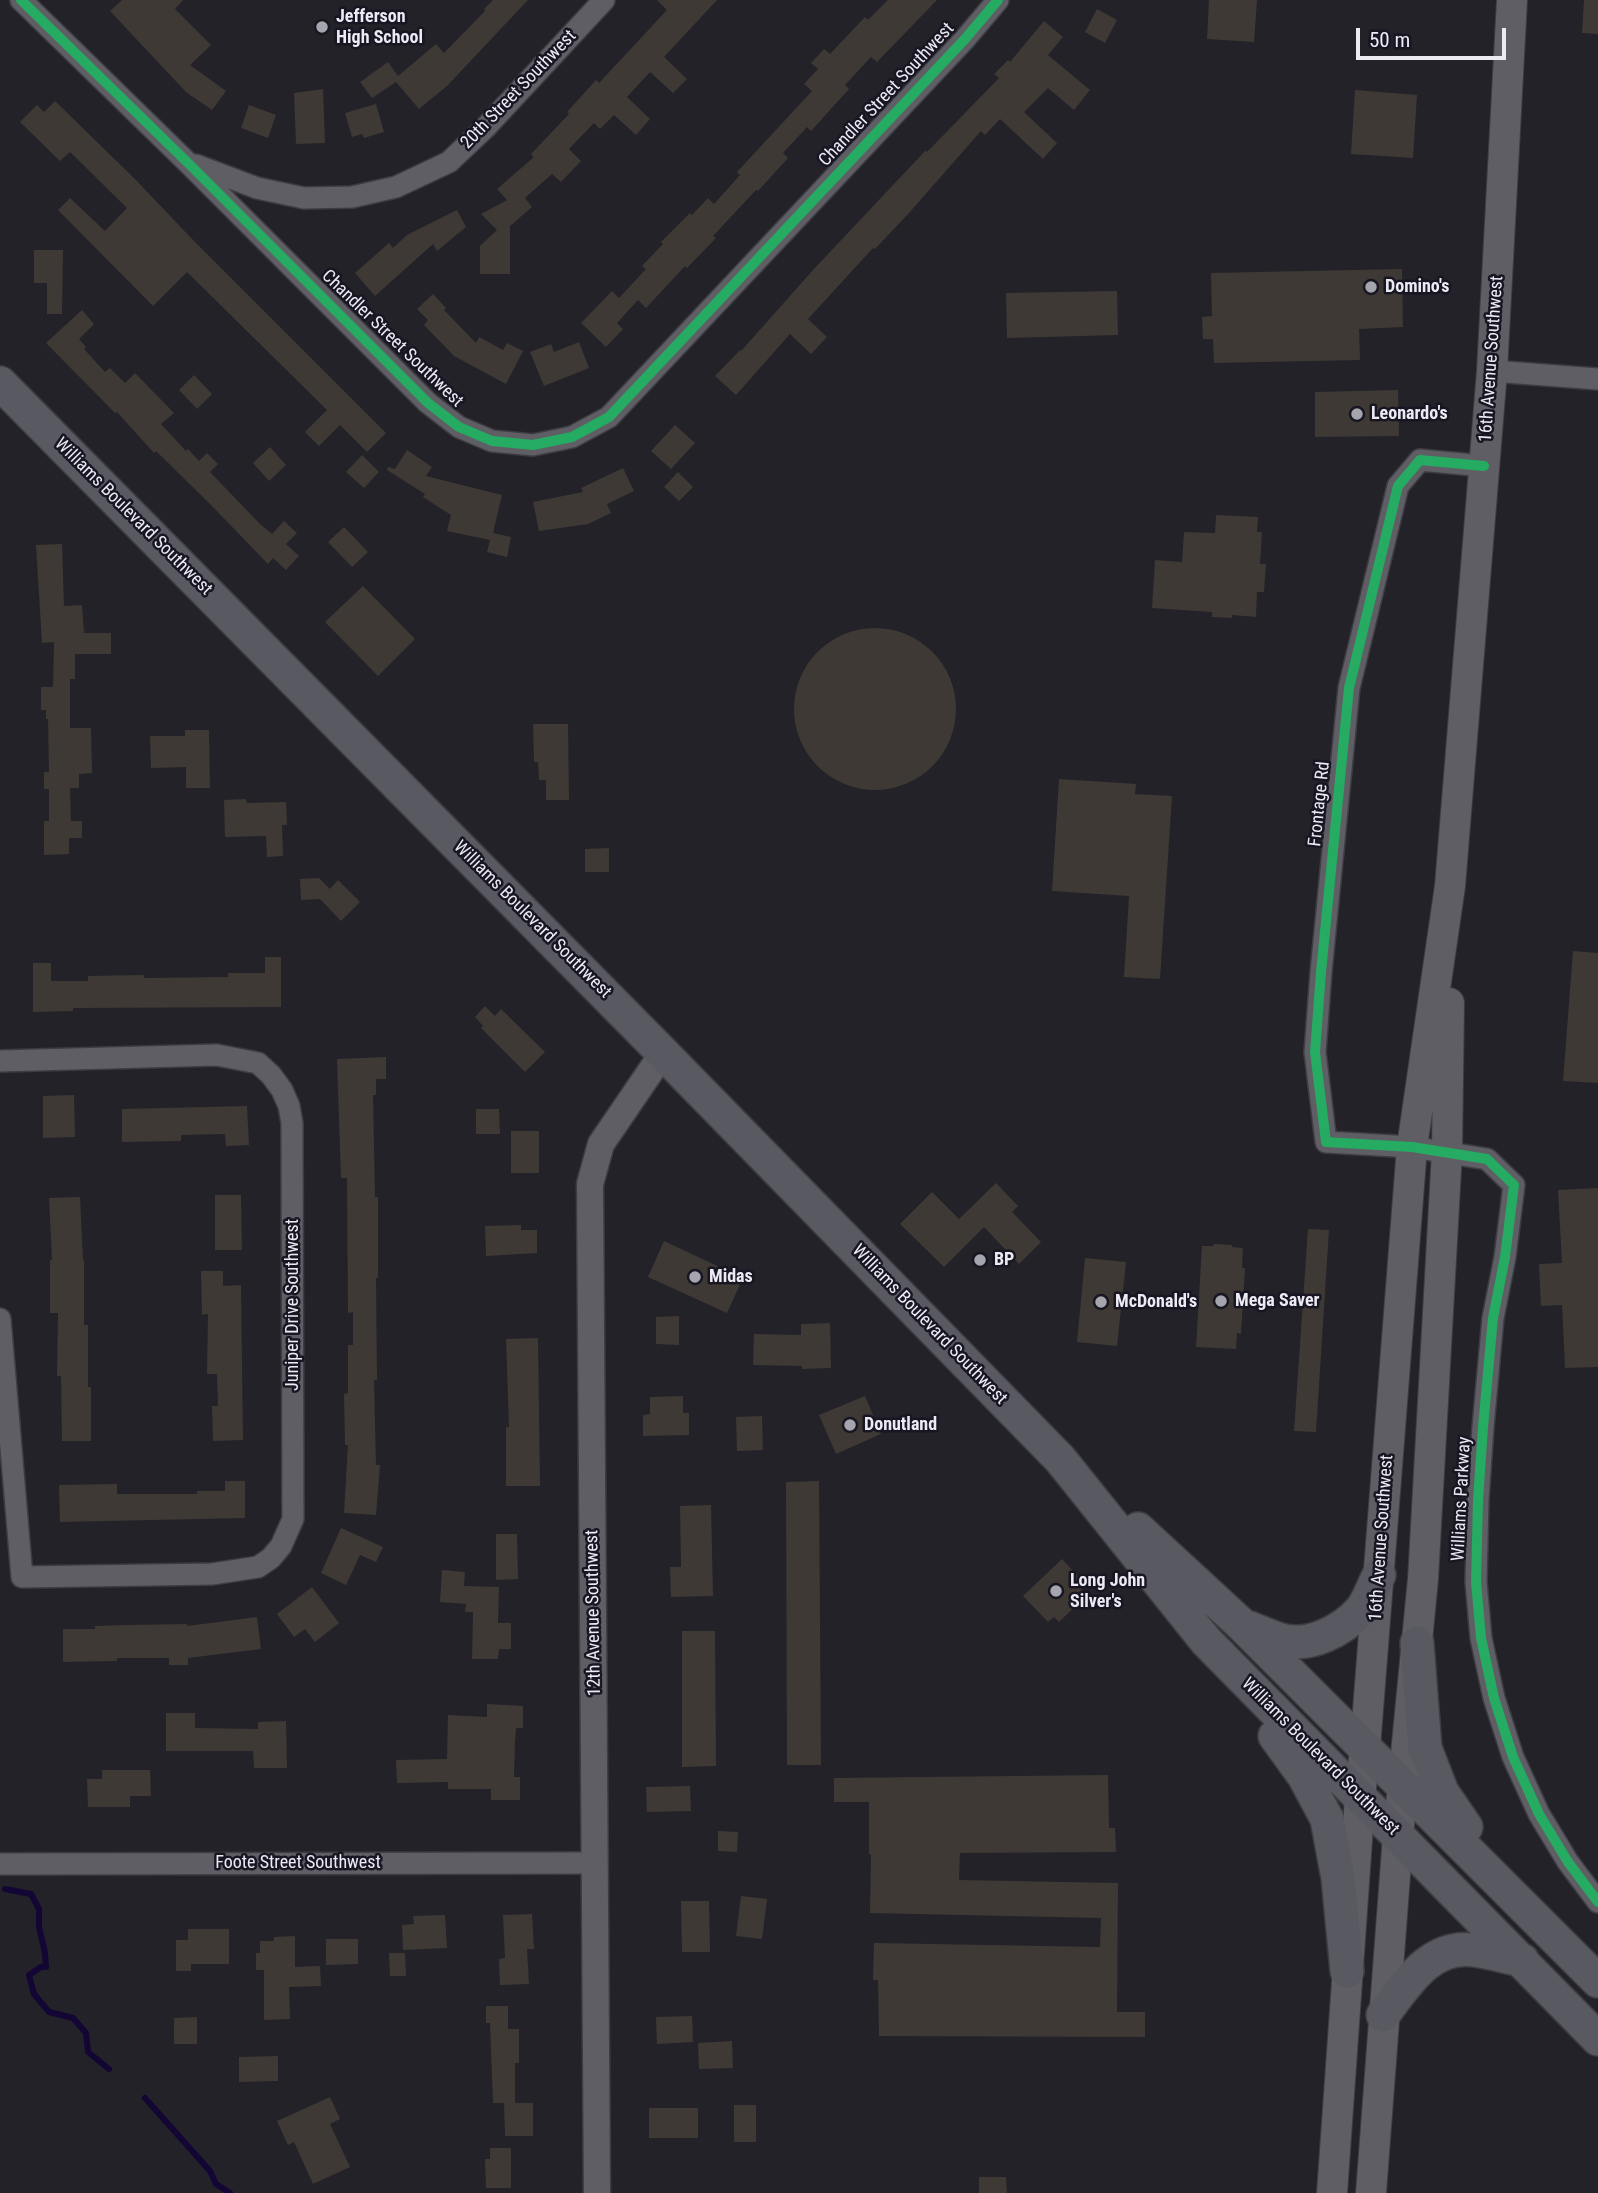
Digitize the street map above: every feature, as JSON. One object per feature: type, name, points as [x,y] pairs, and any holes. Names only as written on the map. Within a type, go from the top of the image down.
[{"type":"main road","name":"16th Avenue Southwest","points":[[1332,2193],[1360,1798],[1412,1147],[1450,886],[1492,371],[1512,0]]},
{"type":"main road","name":"Williams Boulevard Southwest","points":[[0,383],[663,1053],[1060,1460],[1241,1624],[1598,1981]]},
{"type":"main road","name":"16th Avenue Southwest","points":[[1371,2193],[1398,1836],[1423,1579],[1447,1152],[1450,886]]},
{"type":"main road","name":"Williams Boulevard Southwest","points":[[1060,1460],[1206,1640],[1598,2039]]},
{"type":"main road","points":[[1241,1624],[1282,1640],[1299,1642],[1317,1639],[1343,1626],[1362,1608],[1379,1575]]},
{"type":"main road","points":[[1206,1640],[1304,1776],[1327,1819],[1338,1878],[1347,1971]]},
{"type":"main road","points":[[1417,1643],[1425,1748],[1432,1768],[1442,1791],[1520,1903]]},
{"type":"main road","points":[[1383,2015],[1418,1969],[1443,1953],[1470,1949],[1522,1960]]},
{"type":"street","name":"Chandler Street Southwest","points":[[21,0],[428,403],[459,427],[492,441],[533,445],[572,437],[609,417],[998,0]]},
{"type":"street","name":"20th Street Southwest","points":[[187,162],[257,188],[304,198],[352,197],[396,187],[449,162],[486,127],[604,0]]},
{"type":"street","points":[[1492,371],[1598,379]]},
{"type":"street","name":"Frontage Rd","points":[[1412,1147],[1326,1142],[1315,1052],[1349,688],[1398,486],[1420,460],[1484,466]]},
{"type":"street","name":"12th Avenue Southwest","points":[[597,2193],[590,1184],[601,1144],[663,1053]]},
{"type":"street","name":"Juniper Drive Southwest","points":[[0,1061],[218,1055],[258,1063],[282,1090],[292,1123],[293,1519],[281,1546],[271,1558],[258,1567],[212,1574],[22,1577],[0,1319]]},
{"type":"street","name":"Williams Parkway","points":[[1412,1147],[1487,1159],[1514,1185],[1505,1257],[1493,1318],[1480,1475],[1476,1582],[1481,1639],[1494,1698],[1513,1757],[1539,1814],[1568,1862],[1598,1902]]},
{"type":"street","name":"Foote Street Southwest","points":[[0,1864],[596,1863]]},
{"type":"building","points":[[122,0],[183,0],[175,9],[211,45],[190,65],[226,91],[212,110],[186,92],[110,11]]},
{"type":"building","points":[[493,0],[528,0],[447,86],[419,109],[396,82],[372,98],[360,82],[388,62],[398,76],[436,44],[444,53]]},
{"type":"building","points":[[657,0],[717,0],[664,57],[687,79],[673,93],[650,72],[627,97],[650,119],[636,135],[614,115],[600,129],[594,123],[569,149],[581,161],[561,182],[552,174],[525,198],[532,207],[510,226],[510,274],[480,274],[480,246],[497,230],[481,214],[507,200],[497,189],[534,157],[531,154],[569,114],[567,112],[596,80],[599,83],[667,10]]},
{"type":"building","points":[[888,0],[937,0],[877,62],[871,57],[845,85],[849,89],[811,131],[807,127],[783,153],[788,158],[713,236],[716,238],[687,268],[685,266],[646,308],[638,300],[617,323],[623,329],[606,347],[581,323],[612,291],[619,298],[646,269],[642,266],[663,244],[661,242],[690,213],[692,215],[708,198],[714,204],[740,175],[737,172],[812,91],[804,84],[818,69],[811,63],[824,49],[830,54],[865,17],[868,20]]},
{"type":"building","points":[[1209,0],[1257,0],[1254,42],[1207,39]]},
{"type":"building","points":[[1584,0],[1598,0],[1598,34],[1582,33]]},
{"type":"building","points":[[1097,9],[1117,20],[1105,43],[1085,32]]},
{"type":"building","points":[[1044,21],[1063,37],[1048,55],[1090,90],[1074,110],[1048,88],[1024,112],[1057,143],[1043,159],[1000,119],[985,135],[981,131],[909,213],[808,319],[827,337],[811,354],[790,334],[736,395],[715,376],[926,150],[927,152],[999,78],[994,74],[1008,60],[1010,62]]},
{"type":"building","points":[[323,89],[325,143],[296,144],[294,93]]},
{"type":"building","points":[[1355,90],[1417,95],[1413,158],[1351,154]]},
{"type":"building","points":[[55,101],[386,433],[367,452],[340,425],[319,446],[305,432],[327,410],[187,272],[153,306],[58,210],[70,198],[105,231],[127,208],[70,152],[60,161],[20,122],[37,105],[44,112]]},
{"type":"building","points":[[376,104],[384,132],[364,138],[362,134],[352,137],[345,113]]},
{"type":"building","points":[[249,105],[276,115],[268,138],[241,128]]},
{"type":"building","points":[[457,210],[466,227],[437,251],[433,244],[375,296],[355,273],[389,243],[393,248],[407,235]]},
{"type":"building","points":[[34,250],[63,250],[62,314],[47,314],[47,283],[34,283]]},
{"type":"building","points":[[1402,269],[1403,327],[1359,329],[1360,360],[1214,363],[1213,339],[1203,339],[1202,317],[1212,316],[1211,273]]},
{"type":"building","points":[[1117,291],[1118,335],[1007,338],[1006,293]]},
{"type":"building","points":[[433,294],[446,308],[444,310],[476,343],[479,337],[503,350],[507,343],[523,351],[506,384],[454,356],[424,325],[428,320],[417,309]]},
{"type":"building","points":[[82,310],[94,324],[79,339],[86,347],[84,349],[105,372],[110,368],[125,383],[135,373],[174,413],[161,424],[186,451],[188,449],[199,461],[207,453],[218,464],[210,472],[272,534],[284,521],[297,533],[286,544],[299,556],[286,570],[273,558],[268,564],[46,343]]},
{"type":"building","points":[[579,342],[589,368],[544,386],[530,352],[551,344],[554,352]]},
{"type":"building","points":[[194,375],[212,394],[197,409],[179,390]]},
{"type":"building","name":"Leonardo's","points":[[1398,390],[1399,436],[1315,437],[1315,392]]},
{"type":"building","points":[[675,425],[695,443],[671,469],[651,451]]},
{"type":"building","points":[[270,447],[286,465],[269,481],[253,463]]},
{"type":"building","points":[[407,450],[432,467],[426,476],[502,495],[493,533],[511,537],[507,557],[487,552],[490,540],[447,531],[451,515],[423,497],[425,494],[387,470],[388,467],[395,469]]},
{"type":"building","points":[[362,455],[379,472],[364,488],[346,472]]},
{"type":"building","points":[[623,468],[634,491],[607,504],[611,513],[588,524],[539,531],[533,502],[583,492],[581,488]]},
{"type":"building","points":[[678,472],[693,487],[679,501],[664,487]]},
{"type":"building","points":[[1216,515],[1258,517],[1257,532],[1262,532],[1260,564],[1266,564],[1264,592],[1257,592],[1256,617],[1212,617],[1212,612],[1152,608],[1155,560],[1182,562],[1184,532],[1215,533]]},
{"type":"building","points":[[344,527],[368,552],[352,567],[328,542]]},
{"type":"building","points":[[62,544],[64,606],[82,605],[84,633],[111,633],[111,654],[75,654],[75,679],[70,679],[70,728],[91,728],[92,773],[79,774],[79,788],[70,788],[71,821],[82,821],[82,838],[69,838],[69,854],[44,855],[44,821],[49,821],[49,789],[44,789],[44,772],[49,772],[48,719],[46,710],[41,710],[41,687],[53,687],[54,642],[42,643],[36,545]]},
{"type":"building","points":[[363,586],[415,639],[378,676],[325,622]]},
{"type":"building","points":[[875,628],[906,634],[932,652],[950,678],[956,709],[950,740],[932,766],[906,784],[875,790],[844,784],[818,766],[800,740],[794,709],[800,678],[818,652],[844,634]]},
{"type":"building","points":[[533,724],[568,724],[569,800],[546,800],[546,780],[539,780],[538,762],[534,762]]},
{"type":"building","points":[[185,730],[209,730],[210,788],[186,788],[186,767],[151,768],[150,736],[185,736]]},
{"type":"building","points":[[1059,779],[1136,784],[1135,794],[1172,796],[1160,979],[1124,977],[1129,896],[1052,891]]},
{"type":"building","points":[[246,799],[247,803],[286,802],[287,825],[282,825],[283,856],[267,857],[266,836],[225,837],[224,800]]},
{"type":"building","points":[[609,848],[609,872],[585,872],[585,849]]},
{"type":"building","points":[[319,878],[330,889],[338,880],[360,902],[341,921],[320,899],[301,900],[300,879]]},
{"type":"building","points":[[1573,951],[1598,953],[1598,1083],[1563,1081]]},
{"type":"building","points":[[265,957],[281,957],[281,1007],[73,1008],[73,1011],[33,1012],[33,963],[51,963],[51,981],[88,981],[88,976],[228,977],[228,973],[265,973]]},
{"type":"building","points":[[485,1006],[495,1016],[501,1009],[545,1052],[525,1072],[481,1028],[483,1026],[475,1017]]},
{"type":"building","points":[[386,1057],[386,1079],[376,1079],[376,1095],[373,1095],[375,1197],[378,1197],[377,1380],[374,1380],[376,1465],[380,1465],[376,1515],[344,1513],[348,1445],[345,1445],[344,1394],[348,1393],[348,1345],[353,1345],[353,1312],[348,1313],[347,1178],[341,1178],[337,1059]]},
{"type":"building","points":[[74,1095],[75,1137],[43,1138],[43,1096]]},
{"type":"building","points":[[247,1106],[249,1145],[226,1146],[225,1134],[181,1135],[181,1141],[122,1142],[122,1109]]},
{"type":"building","points":[[476,1109],[499,1109],[500,1134],[476,1134]]},
{"type":"building","points":[[511,1131],[539,1131],[539,1173],[511,1173]]},
{"type":"building","points":[[996,1183],[1018,1206],[1012,1212],[1041,1242],[1019,1264],[984,1227],[944,1267],[900,1224],[932,1192],[959,1219]]},
{"type":"building","points":[[1598,1188],[1598,1367],[1565,1368],[1562,1305],[1541,1306],[1539,1264],[1562,1263],[1558,1190]]},
{"type":"building","points":[[215,1195],[241,1195],[242,1250],[215,1250]]},
{"type":"building","points":[[80,1197],[84,1325],[88,1325],[88,1387],[91,1387],[91,1441],[62,1441],[61,1376],[57,1376],[58,1313],[50,1313],[52,1260],[49,1198]]},
{"type":"building","points":[[521,1225],[521,1230],[537,1230],[537,1253],[486,1256],[485,1226]]},
{"type":"building","name":"Mega Saver","points":[[1308,1229],[1329,1230],[1316,1432],[1294,1431]]},
{"type":"building","name":"Midas","points":[[664,1241],[743,1278],[727,1313],[648,1277]]},
{"type":"building","name":"Mega Saver","points":[[1214,1244],[1243,1248],[1242,1268],[1245,1268],[1241,1334],[1237,1333],[1236,1349],[1196,1347],[1202,1246]]},
{"type":"building","name":"McDonald's","points":[[1085,1258],[1126,1262],[1117,1346],[1077,1342]]},
{"type":"building","points":[[201,1271],[223,1271],[223,1286],[241,1285],[243,1440],[213,1441],[212,1406],[218,1406],[217,1374],[207,1374],[208,1314],[202,1315]]},
{"type":"building","points":[[679,1316],[679,1345],[656,1344],[656,1317]]},
{"type":"building","points":[[830,1323],[831,1368],[802,1369],[802,1366],[753,1365],[754,1334],[801,1335],[801,1324]]},
{"type":"building","points":[[538,1338],[540,1486],[506,1486],[506,1427],[509,1427],[506,1339]]},
{"type":"building","points":[[683,1396],[683,1413],[689,1413],[689,1435],[643,1436],[643,1415],[650,1414],[650,1397]]},
{"type":"building","name":"Donutland","points":[[865,1396],[881,1434],[836,1454],[819,1415]]},
{"type":"building","points":[[762,1416],[763,1450],[737,1451],[736,1417]]},
{"type":"building","points":[[225,1481],[245,1481],[245,1518],[60,1522],[59,1485],[117,1484],[117,1494],[197,1494],[197,1491],[225,1491]]},
{"type":"building","points":[[819,1481],[821,1765],[787,1765],[786,1482]]},
{"type":"building","points":[[711,1505],[713,1596],[671,1597],[670,1567],[681,1567],[680,1506]]},
{"type":"building","points":[[341,1528],[383,1547],[376,1562],[360,1555],[346,1585],[321,1573]]},
{"type":"building","points":[[496,1534],[517,1534],[518,1579],[496,1580]]},
{"type":"building","name":"Long John Silver's","points":[[1062,1559],[1084,1583],[1079,1587],[1087,1595],[1059,1622],[1054,1617],[1048,1622],[1023,1596]]},
{"type":"building","points":[[442,1570],[465,1572],[464,1586],[499,1587],[498,1623],[511,1623],[511,1649],[499,1649],[498,1659],[472,1659],[473,1612],[465,1612],[466,1604],[440,1602]]},
{"type":"building","points":[[312,1587],[339,1623],[315,1642],[305,1629],[294,1637],[277,1614]]},
{"type":"building","points":[[257,1617],[261,1649],[188,1658],[188,1665],[169,1665],[169,1658],[63,1662],[63,1629],[126,1625],[187,1626]]},
{"type":"building","points":[[682,1631],[715,1631],[716,1766],[682,1767]]},
{"type":"building","points":[[487,1704],[523,1706],[523,1728],[516,1728],[515,1742],[514,1777],[520,1777],[520,1800],[491,1800],[491,1789],[448,1789],[448,1782],[397,1783],[396,1760],[447,1759],[448,1715],[487,1717]]},
{"type":"building","points":[[166,1713],[195,1713],[195,1728],[258,1729],[258,1722],[286,1721],[287,1768],[254,1768],[253,1751],[166,1751]]},
{"type":"building","points":[[102,1770],[150,1770],[151,1796],[130,1796],[130,1807],[88,1807],[87,1779],[102,1779]]},
{"type":"building","points":[[1108,1775],[1109,1828],[1115,1828],[1116,1852],[960,1853],[959,1880],[1118,1883],[1117,2012],[1145,2012],[1145,2037],[879,2036],[878,1980],[873,1980],[874,1943],[1100,1947],[1101,1918],[870,1913],[869,1802],[834,1802],[834,1778]]},
{"type":"building","points":[[690,1786],[691,1811],[647,1812],[646,1787]]},
{"type":"building","points":[[718,1831],[738,1832],[737,1852],[718,1851]]},
{"type":"building","points":[[741,1896],[767,1899],[762,1939],[736,1936]]},
{"type":"building","points":[[681,1901],[709,1901],[710,1952],[682,1952]]},
{"type":"building","points":[[532,1914],[534,1949],[527,1949],[529,1984],[500,1985],[499,1959],[505,1958],[503,1915]]},
{"type":"building","points":[[445,1915],[447,1948],[403,1950],[402,1925],[414,1924],[413,1916]]},
{"type":"building","points":[[188,1929],[229,1929],[229,1964],[191,1964],[191,1971],[176,1971],[176,1940],[188,1940]]},
{"type":"building","points":[[295,1936],[295,1967],[320,1966],[321,1986],[289,1987],[290,2019],[264,2020],[264,1970],[256,1970],[256,1953],[260,1953],[260,1941]]},
{"type":"building","points":[[326,1939],[358,1939],[358,1964],[326,1965]]},
{"type":"building","points":[[389,1953],[405,1953],[406,1976],[390,1976]]},
{"type":"building","points":[[486,2006],[508,2006],[508,2029],[519,2029],[519,2063],[515,2063],[515,2103],[493,2103],[490,2023],[486,2023]]},
{"type":"building","points":[[692,2016],[693,2042],[657,2044],[656,2017]]},
{"type":"building","points":[[197,2017],[197,2044],[174,2044],[174,2018]]},
{"type":"building","points":[[732,2041],[733,2068],[699,2069],[698,2043]]},
{"type":"building","points":[[278,2056],[278,2081],[239,2082],[239,2057]]},
{"type":"building","points":[[330,2097],[340,2119],[330,2124],[350,2167],[313,2184],[294,2142],[288,2145],[277,2121]]},
{"type":"building","points":[[504,2103],[533,2103],[533,2136],[505,2136]]},
{"type":"building","points":[[734,2105],[756,2105],[756,2142],[734,2142]]},
{"type":"building","points":[[649,2108],[698,2108],[698,2138],[649,2138]]},
{"type":"building","points":[[490,2148],[511,2148],[511,2188],[486,2188],[485,2159],[490,2159]]},
{"type":"building","points":[[979,2177],[1006,2177],[1007,2193],[979,2193]]},
{"type":"waterway","points":[[5,1889],[31,1894],[39,1909],[39,1927],[46,1967],[41,1967],[29,1975],[34,1994],[49,2012],[73,2018],[86,2033],[88,2052],[109,2069]]},
{"type":"waterway","points":[[145,2098],[210,2171],[216,2184],[230,2193]]},
{"type":"cycle path","points":[[21,0],[428,403],[459,427],[492,441],[533,445],[572,437],[609,417],[965,39],[998,0]]},
{"type":"cycle path","points":[[1484,466],[1420,460],[1398,486],[1349,688],[1315,1052],[1326,1142],[1412,1147],[1487,1159],[1514,1185],[1505,1257],[1493,1318],[1483,1427],[1476,1582],[1481,1638],[1494,1698],[1513,1757],[1539,1814],[1568,1862],[1598,1902]]},
{"type":"place","name":"Jefferson High School","points":[[322,27]]},
{"type":"place","name":"Domino's","points":[[1371,287]]},
{"type":"place","name":"Leonardo's","points":[[1357,414]]},
{"type":"place","name":"BP","points":[[980,1260]]},
{"type":"place","name":"Midas","points":[[695,1277]]},
{"type":"place","name":"Mega Saver","points":[[1221,1301]]},
{"type":"place","name":"McDonald's","points":[[1101,1302]]},
{"type":"place","name":"Donutland","points":[[850,1425]]},
{"type":"place","name":"Long John Silver's","points":[[1056,1591]]}]
